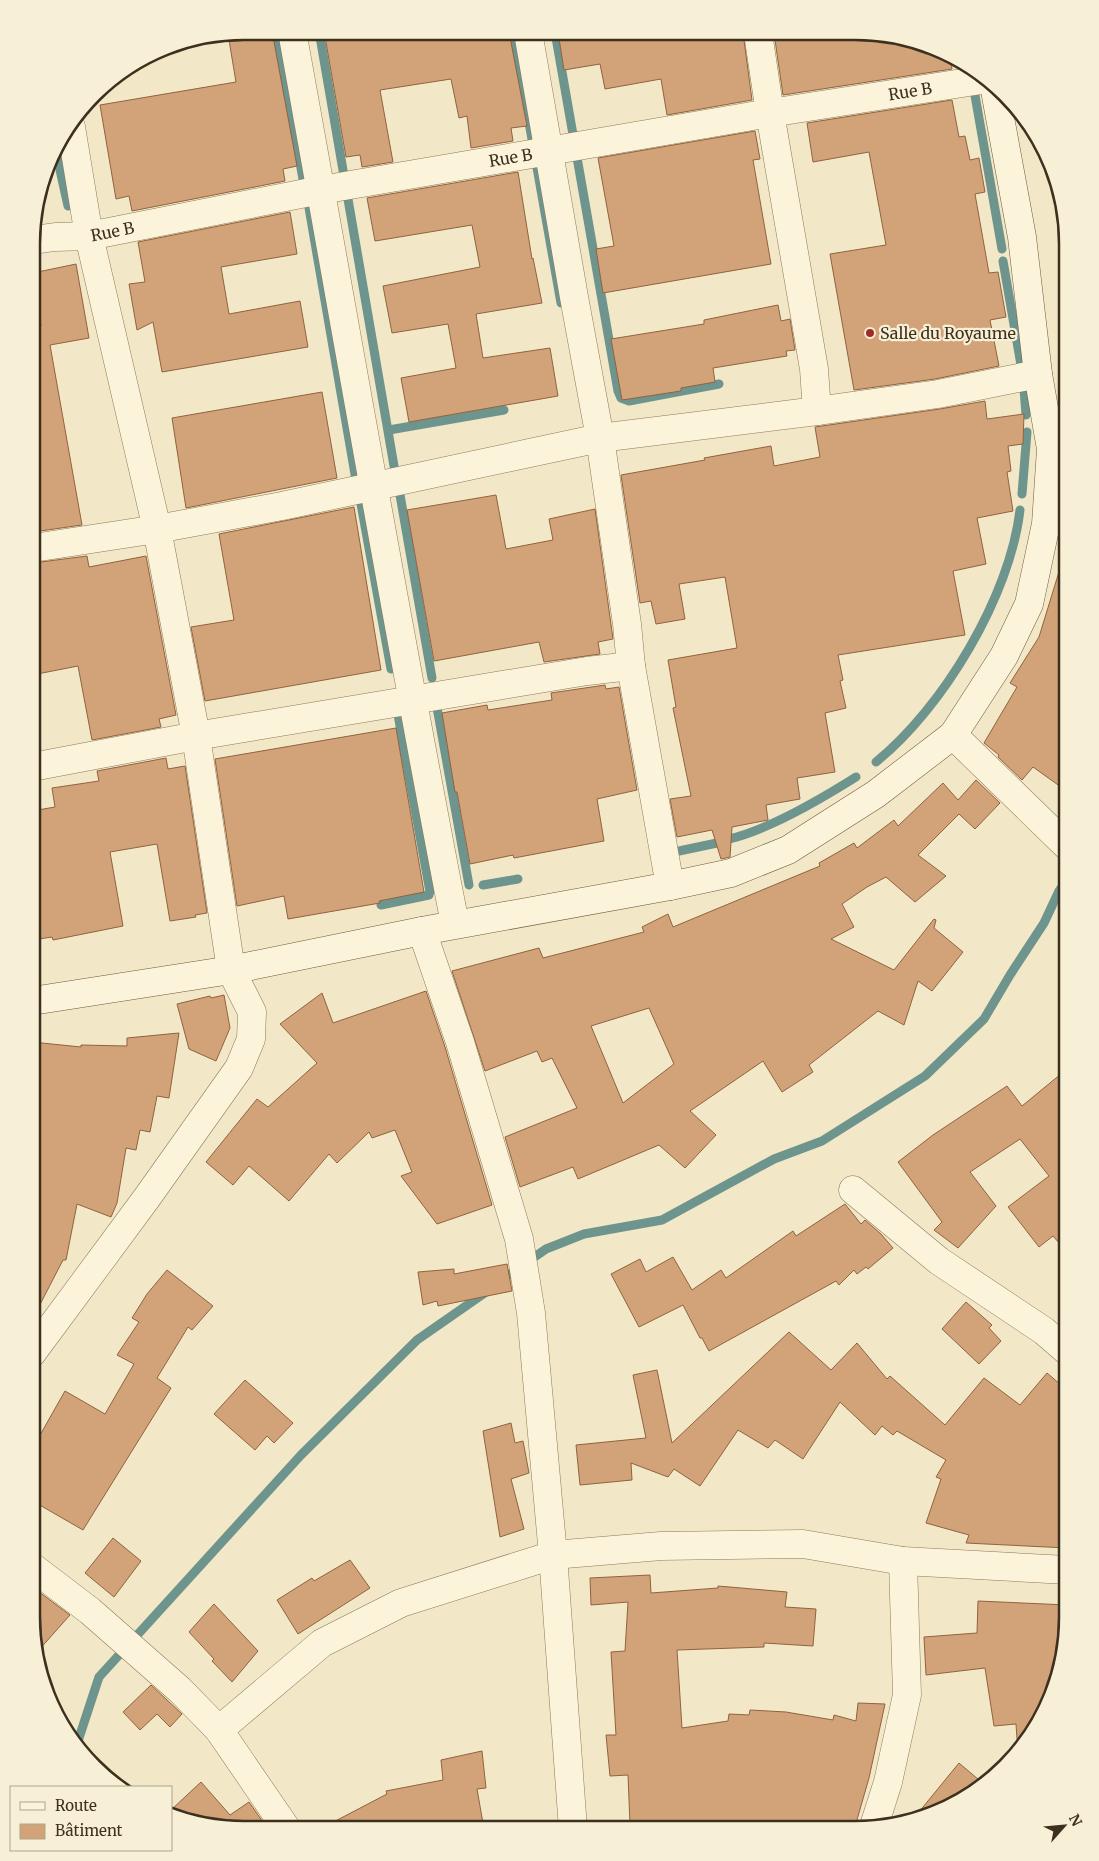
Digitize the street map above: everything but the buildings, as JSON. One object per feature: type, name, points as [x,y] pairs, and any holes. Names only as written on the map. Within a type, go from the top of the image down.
[{"type":"street","points":[[294,40],[411,702],[455,924]]},
{"type":"street","points":[[529,40],[600,438],[627,624],[631,666],[670,886]]},
{"type":"street","points":[[759,40],[814,369],[817,411]]},
{"type":"street","name":"Rue B","points":[[40,239],[89,236],[321,190],[770,113],[976,80]]},
{"type":"street","points":[[40,1000],[232,970],[455,924],[670,886],[731,873],[788,850],[876,794],[954,735],[1004,656],[1029,604],[1046,524],[1051,449],[1038,374],[1022,237],[996,97]]},
{"type":"street","points":[[40,1342],[146,1199],[239,1068],[252,1039],[252,1012],[232,970],[196,736],[157,528],[89,236],[71,135]]},
{"type":"street","points":[[40,547],[157,528],[372,488],[600,438],[938,394],[1038,374]]},
{"type":"street","points":[[40,765],[196,736],[411,702],[587,671],[631,666]]},
{"type":"street","points":[[954,735],[1059,838]]},
{"type":"street","points":[[422,931],[460,1042],[519,1239],[531,1313],[553,1555],[572,1821]]},
{"type":"street","points":[[852,1190],[939,1261],[1044,1331],[1059,1344]]},
{"type":"street","points":[[219,1730],[322,1643],[400,1603],[553,1555],[661,1546],[803,1544],[904,1561],[1059,1570]]},
{"type":"street","points":[[876,1820],[888,1782],[907,1695],[904,1561]]},
{"type":"street","points":[[40,1573],[90,1611],[180,1690],[219,1730],[281,1821]]},
{"type":"waterway","points":[[278,40],[305,190]]},
{"type":"waterway","points":[[321,40],[394,466]]},
{"type":"waterway","points":[[514,40],[561,303]]},
{"type":"waterway","points":[[556,40],[618,391],[621,398],[629,401],[719,384]]},
{"type":"waterway","points":[[972,77],[1002,249]]},
{"type":"waterway","points":[[58,161],[68,206]]},
{"type":"waterway","points":[[308,202],[356,480]]},
{"type":"waterway","points":[[1003,261],[1021,365]]},
{"type":"waterway","points":[[1024,389],[1026,415]]},
{"type":"waterway","points":[[389,430],[504,410]]},
{"type":"waterway","points":[[1022,494],[1027,432]]},
{"type":"waterway","points":[[400,495],[432,678]]},
{"type":"waterway","points":[[361,504],[391,669]]},
{"type":"waterway","points":[[876,762],[901,739],[925,712],[969,648],[988,613],[1003,578],[1014,543],[1020,510]]},
{"type":"waterway","points":[[436,702],[469,885]]},
{"type":"waterway","points":[[397,709],[430,892]]},
{"type":"waterway","points":[[729,839],[744,835],[777,821],[811,804],[856,777]]},
{"type":"waterway","points":[[679,851],[717,843]]},
{"type":"waterway","points":[[483,885],[518,879]]},
{"type":"waterway","points":[[500,1281],[546,1249],[584,1234],[662,1220],[774,1159],[822,1141],[925,1076],[984,1019],[1044,923],[1059,891]]},
{"type":"waterway","points":[[381,905],[429,895]]},
{"type":"waterway","points":[[79,1737],[99,1677],[301,1455],[417,1340],[486,1292]]},
{"type":"place","name":"Salle du Royaume","points":[[870,333]]}]
